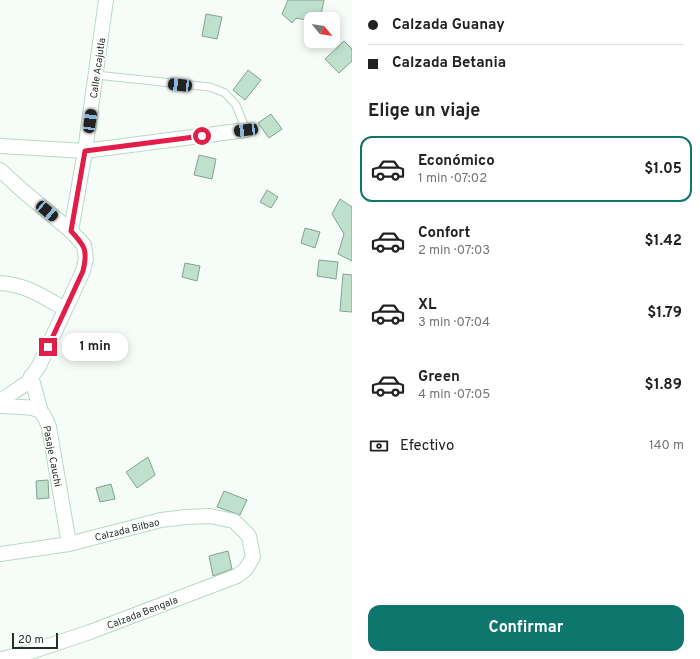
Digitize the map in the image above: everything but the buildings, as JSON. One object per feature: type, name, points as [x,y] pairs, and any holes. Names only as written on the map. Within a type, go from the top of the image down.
[{"type":"street","name":"Calle Acajutla","points":[[71,231],[85,151],[106,0]]},
{"type":"street","points":[[0,146],[85,151],[246,130]]},
{"type":"street","points":[[0,170],[71,231],[84,245],[86,259],[83,271],[39,366],[27,383],[0,401]]},
{"type":"street","points":[[0,283],[28,288],[65,310]]},
{"type":"street","points":[[31,376],[41,412]]},
{"type":"street","name":"Pasaje Cauchi","points":[[0,406],[35,408],[41,412],[46,419],[49,426],[69,544]]},
{"type":"street","name":"Calzada Bilbao","points":[[0,554],[69,544],[161,520],[204,516],[234,521],[249,536]]},
{"type":"street","name":"Calzada Bengala","points":[[2,659],[30,652],[90,632],[237,576],[246,569],[252,557],[249,536]]},
{"type":"lane","points":[[96,75],[210,87],[225,93],[236,104],[246,130]]},
{"type":"route","points":[[48,347],[83,271],[86,259],[84,245],[71,231],[85,151],[202,136]]}]
